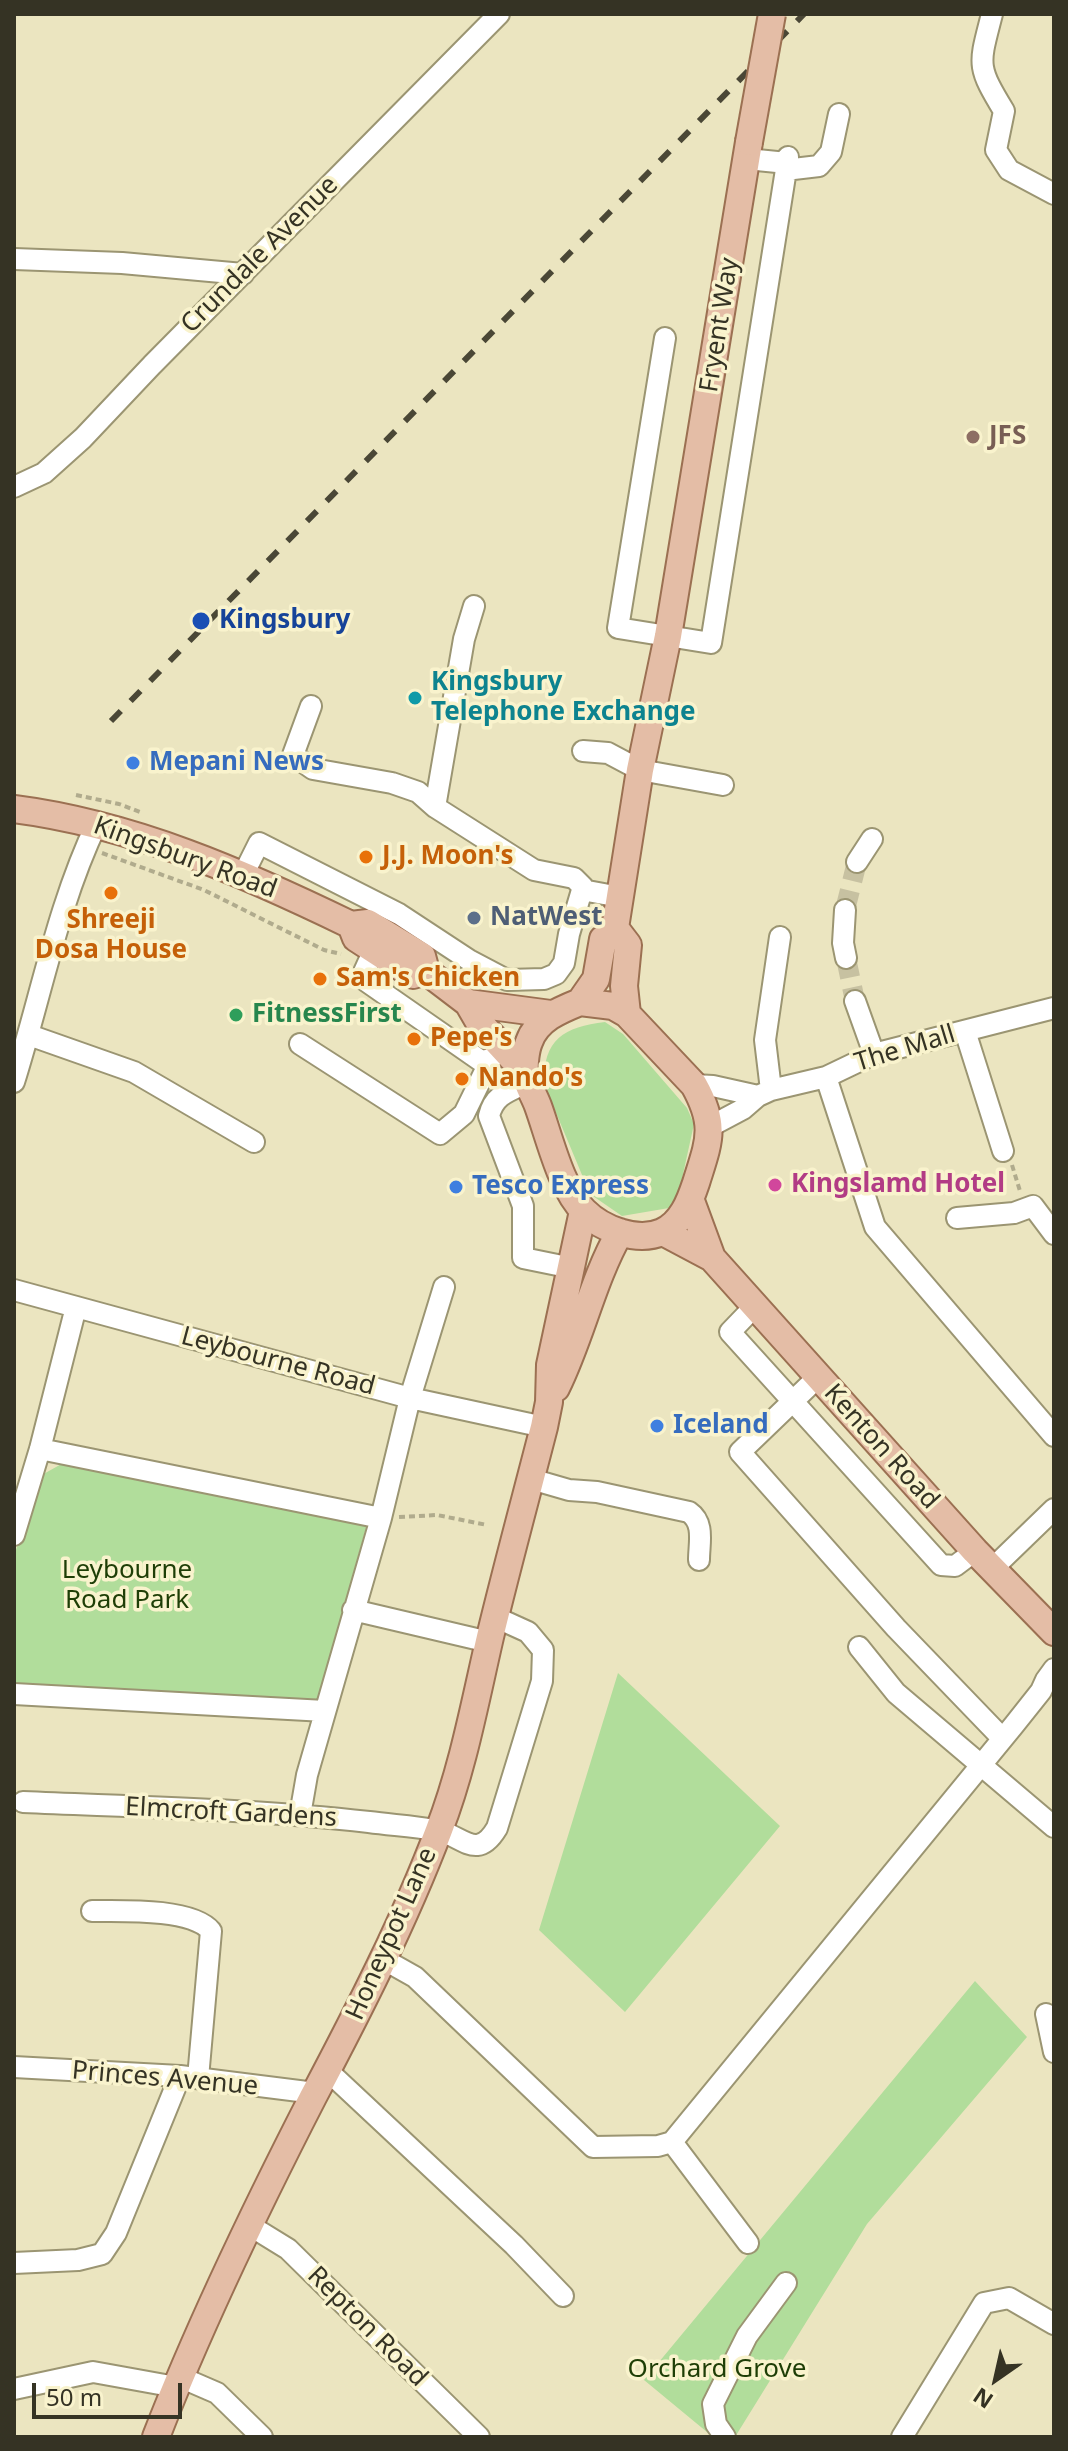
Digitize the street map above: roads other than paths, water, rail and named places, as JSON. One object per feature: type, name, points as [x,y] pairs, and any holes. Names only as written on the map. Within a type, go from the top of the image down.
[{"type":"main road","name":"Fryent Way","points":[[580,1002],[596,979],[603,939],[615,931],[640,770],[668,636],[772,14]]},
{"type":"main road","name":"Kingsbury Road","points":[[14,809],[97,823],[243,875],[351,925],[368,923],[422,956],[426,971],[468,1003],[497,1053],[526,1076]]},
{"type":"main road","name":"Kingsbury Road","points":[[351,925],[363,954],[413,975],[426,971]]},
{"type":"main road","name":"Fryent Way","points":[[615,931],[628,945],[624,986],[627,1014]]},
{"type":"main road","points":[[580,1002],[613,1006],[627,1014],[694,1085],[711,1126],[691,1201],[663,1232],[646,1235],[620,1232],[600,1224],[583,1211],[565,1181],[526,1076],[528,1042],[551,1014],[580,1002]]},
{"type":"main road","name":"Kingsbury Road","points":[[468,1003],[551,1014]]},
{"type":"main road","name":"Kenton Road","points":[[691,1201],[712,1258]]},
{"type":"main road","name":"Honeypot Lane","points":[[547,1414],[550,1365],[583,1211]]},
{"type":"main road","name":"Honeypot Lane","points":[[156,2437],[249,2225],[383,1959],[439,1830],[465,1746],[547,1414],[601,1270],[620,1232]]},
{"type":"main road","name":"Kenton Road","points":[[663,1232],[712,1258],[817,1378],[1054,1632]]},
{"type":"street","name":"Crundale Avenue","points":[[14,487],[44,473],[83,438],[499,14]]},
{"type":"street","points":[[992,14],[980,61],[986,81],[1004,111],[996,150],[1009,170],[1054,194]]},
{"type":"street","points":[[748,151],[787,163],[819,166],[831,152],[839,114]]},
{"type":"street","name":"Fryent Way","points":[[668,636],[711,643],[787,163]]},
{"type":"street","points":[[14,259],[122,263],[243,274]]},
{"type":"street","points":[[665,338],[618,628],[668,636]]},
{"type":"street","points":[[435,807],[464,639],[474,606]]},
{"type":"street","points":[[243,875],[259,843],[399,914],[469,960],[507,980],[544,979],[556,974],[564,963],[583,887],[574,878],[534,870],[435,807],[418,792],[392,783],[313,769],[293,755],[311,706]]},
{"type":"street","points":[[583,751],[608,753],[640,770],[723,785]]},
{"type":"street","points":[[14,1082],[53,947],[85,848],[97,823]]},
{"type":"street","points":[[857,862],[872,839]]},
{"type":"street","points":[[582,890],[620,897]]},
{"type":"street","points":[[845,910],[843,943],[846,958]]},
{"type":"street","points":[[764,1093],[765,1040],[780,937]]},
{"type":"street","points":[[363,954],[366,981],[481,1061],[497,1053]]},
{"type":"street","points":[[855,1001],[874,1054]]},
{"type":"street","name":"The Mall","points":[[694,1085],[764,1093],[826,1077],[874,1054],[1054,1008]]},
{"type":"street","points":[[965,1031],[1003,1151]]},
{"type":"street","points":[[29,1035],[134,1072],[254,1142]]},
{"type":"street","points":[[300,1044],[440,1134],[464,1114],[497,1053]]},
{"type":"street","points":[[526,1076],[498,1096],[489,1116],[523,1206],[523,1258],[572,1268]]},
{"type":"street","points":[[826,1077],[875,1227],[1054,1436]]},
{"type":"street","name":"The Mall","points":[[711,1126],[743,1109],[764,1093]]},
{"type":"street","points":[[957,1218],[1014,1213],[1030,1208],[1054,1234]]},
{"type":"street","points":[[300,1815],[307,1775],[381,1518],[410,1398],[444,1287]]},
{"type":"street","name":"Leybourne Road","points":[[14,1290],[410,1398],[547,1414]]},
{"type":"street","points":[[755,1306],[730,1332],[941,1565],[955,1566],[984,1560],[1054,1509]]},
{"type":"street","points":[[14,1535],[40,1449],[76,1307]]},
{"type":"street","points":[[817,1378],[740,1452],[896,1628],[1002,1738]]},
{"type":"street","points":[[40,1449],[381,1518]]},
{"type":"street","points":[[531,1479],[569,1490],[597,1492],[689,1512],[700,1525],[699,1560]]},
{"type":"street","points":[[353,1610],[489,1642]]},
{"type":"street","name":"Elmcroft Gardens","points":[[23,1802],[300,1815],[439,1830],[461,1842],[478,1846],[489,1841],[497,1828],[542,1681],[543,1650],[528,1632],[495,1617]]},
{"type":"street","points":[[859,1647],[896,1693],[1054,1827]]},
{"type":"street","points":[[383,1959],[415,1977],[593,2147],[658,2146],[672,2142],[1041,1691],[1054,1669]]},
{"type":"street","points":[[14,1694],[325,1711]]},
{"type":"street","points":[[14,2263],[78,2260],[102,2254],[116,2233],[189,2077],[211,1931],[206,1925],[195,1921],[152,1912],[92,1911]]},
{"type":"street","points":[[1044,2010],[1054,2052]]},
{"type":"street","name":"Princes Avenue","points":[[14,2067],[322,2083]]},
{"type":"street","points":[[322,2083],[514,2245],[563,2296]]},
{"type":"street","points":[[672,2142],[748,2243]]},
{"type":"street","name":"Repton Road","points":[[249,2225],[288,2249],[479,2437]]},
{"type":"street","points":[[725,2437],[716,2424],[713,2404],[747,2336],[786,2283]]},
{"type":"street","points":[[902,2437],[984,2303],[1009,2298],[1054,2324]]},
{"type":"street","points":[[14,2389],[93,2372],[178,2382],[217,2393],[262,2437]]},
{"type":"tunnel","points":[[845,910],[857,862]]},
{"type":"tunnel","points":[[846,958],[855,1001]]},
{"type":"railway","points":[[111,721],[804,14]]},
{"type":"place","name":"JFS","points":[[973,437]]},
{"type":"place","name":"Kingsbury","points":[[201,621]]},
{"type":"place","name":"Kingsbury Telephone Exchange","points":[[415,698]]},
{"type":"place","name":"Mepani News","points":[[133,763]]},
{"type":"place","name":"J.J. Moon's","points":[[366,857]]},
{"type":"place","name":"Shreeji Dosa House","points":[[111,893]]},
{"type":"place","name":"NatWest","points":[[474,918]]},
{"type":"place","name":"Sam's Chicken","points":[[320,979]]},
{"type":"place","name":"FitnessFirst","points":[[236,1015]]},
{"type":"place","name":"Pepe's","points":[[414,1039]]},
{"type":"place","name":"Nando's","points":[[462,1079]]},
{"type":"place","name":"Kingslamd Hotel","points":[[775,1185]]},
{"type":"place","name":"Tesco Express","points":[[456,1187]]},
{"type":"place","name":"Iceland","points":[[657,1426]]},
{"type":"park label","name":"Leybourne Road Park","points":[[127,1586]]},
{"type":"park label","name":"Orchard Grove","points":[[717,2370]]}]
